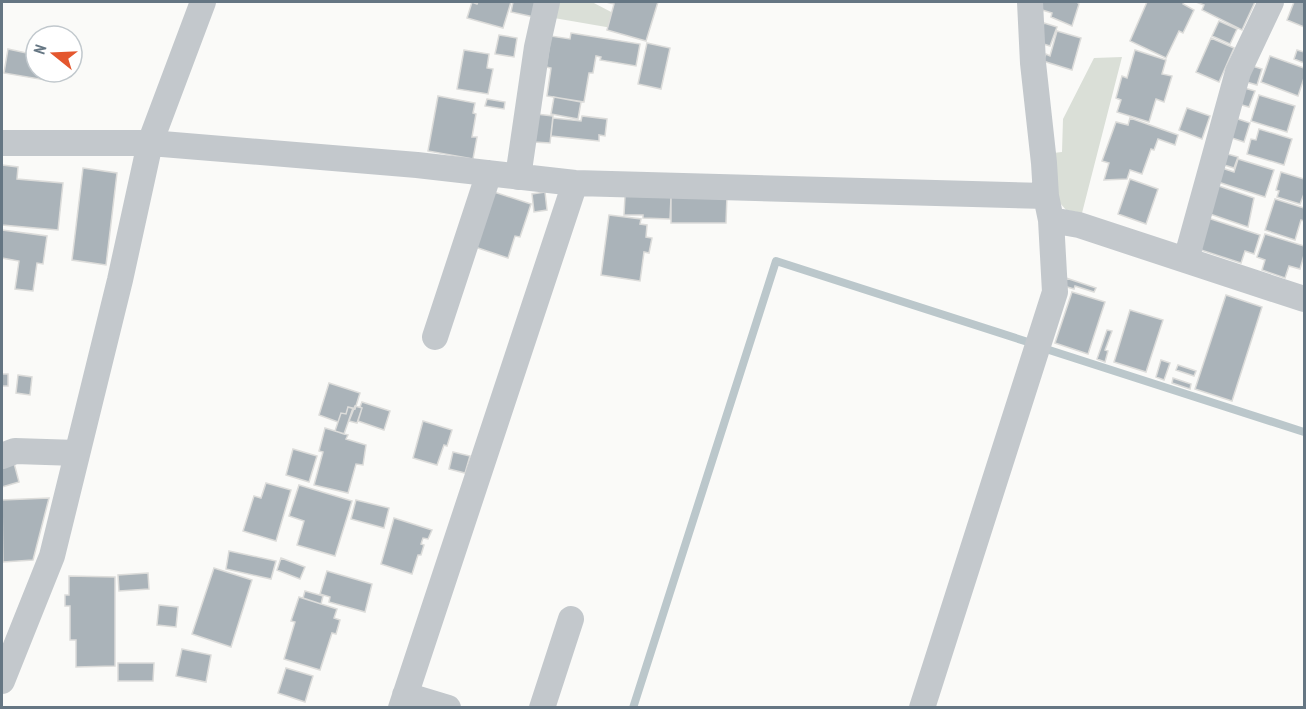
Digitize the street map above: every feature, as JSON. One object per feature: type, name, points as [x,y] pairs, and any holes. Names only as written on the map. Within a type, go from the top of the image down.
[{"type":"street","points":[[2,681],[52,556],[120,280],[150,143],[203,2]]},
{"type":"street","points":[[518,177],[537,47],[547,2]]},
{"type":"street","points":[[921,708],[1056,292],[1033,63],[1030,2]]},
{"type":"street","points":[[1186,260],[1238,72],[1271,2]]},
{"type":"street","points":[[2,143],[150,143],[417,165],[575,183],[1049,208],[1079,225],[1305,299]]},
{"type":"street","points":[[435,337],[489,173]]},
{"type":"street","points":[[448,708],[403,701],[575,183]]},
{"type":"street","points":[[2,456],[15,451],[77,453]]},
{"type":"street","points":[[542,708],[571,619]]},
{"type":"shaded area","points":[[559,2],[592,2],[615,14],[612,28],[554,18]]},
{"type":"shaded area","points":[[1122,57],[1082,213],[1066,210],[1054,196],[1053,153],[1062,152],[1063,119],[1094,58]]},
{"type":"building","points":[[472,2],[477,4],[478,2],[511,2],[503,28],[467,18]]},
{"type":"building","points":[[513,2],[537,2],[534,17],[511,12]]},
{"type":"building","points":[[606,2],[658,2],[646,41],[607,30],[614,4]]},
{"type":"building","points":[[1042,2],[1077,2],[1079,4],[1072,26],[1051,17],[1052,13],[1039,9]]},
{"type":"building","points":[[1147,2],[1184,2],[1183,4],[1194,10],[1183,33],[1179,31],[1166,58],[1130,41]]},
{"type":"building","points":[[1196,2],[1255,2],[1242,30],[1202,10],[1204,5]]},
{"type":"building","points":[[1294,2],[1304,2],[1304,27],[1287,20]]},
{"type":"building","points":[[1219,21],[1237,29],[1230,44],[1212,36]]},
{"type":"building","points":[[1044,23],[1057,27],[1050,46],[1037,42]]},
{"type":"building","points":[[1057,31],[1081,38],[1072,70],[1043,61],[1046,54],[1050,56]]},
{"type":"building","points":[[571,33],[640,44],[636,66],[600,60],[601,57],[596,56],[593,73],[589,73],[584,102],[547,96],[551,68],[546,67],[551,36],[570,39]]},
{"type":"building","points":[[499,35],[517,38],[514,57],[495,54]]},
{"type":"building","points":[[1211,38],[1234,48],[1219,82],[1196,72]]},
{"type":"building","points":[[647,43],[670,48],[661,89],[638,84]]},
{"type":"building","points":[[8,49],[24,52],[24,76],[4,73]]},
{"type":"building","points":[[464,50],[489,54],[487,68],[493,69],[488,94],[457,89]]},
{"type":"building","points":[[1135,50],[1166,60],[1162,74],[1172,76],[1164,102],[1156,99],[1149,122],[1117,112],[1121,100],[1116,98],[1122,76],[1127,78]]},
{"type":"building","points":[[1297,50],[1304,52],[1304,63],[1294,59]]},
{"type":"building","points":[[1270,56],[1304,68],[1304,78],[1298,96],[1261,82]]},
{"type":"building","points":[[1249,65],[1262,69],[1257,85],[1243,81]]},
{"type":"building","points":[[1241,87],[1255,91],[1249,107],[1235,103]]},
{"type":"building","points":[[1259,95],[1295,106],[1287,132],[1251,121]]},
{"type":"building","points":[[438,96],[475,103],[473,113],[476,114],[472,137],[477,137],[473,159],[428,151]]},
{"type":"building","points":[[554,97],[581,102],[578,119],[551,114]]},
{"type":"building","points":[[487,99],[505,102],[504,109],[485,106]]},
{"type":"building","points":[[1187,108],[1210,116],[1202,139],[1179,130]]},
{"type":"building","points":[[536,114],[553,116],[550,143],[534,142]]},
{"type":"building","points":[[582,116],[607,119],[605,136],[599,135],[599,141],[551,136],[553,118],[581,121]]},
{"type":"building","points":[[1232,117],[1250,123],[1244,142],[1226,136]]},
{"type":"building","points":[[1130,118],[1178,135],[1175,145],[1158,139],[1154,150],[1151,149],[1142,174],[1130,170],[1127,179],[1104,180],[1109,163],[1102,161],[1116,122],[1128,125]]},
{"type":"building","points":[[1259,129],[1292,139],[1284,165],[1247,154],[1251,139],[1256,140]]},
{"type":"building","points":[[1224,153],[1238,157],[1234,168],[1221,164]]},
{"type":"building","points":[[1238,159],[1274,170],[1265,197],[1218,182],[1222,168],[1234,172]]},
{"type":"building","points":[[2,165],[18,167],[17,179],[63,183],[58,230],[2,225]]},
{"type":"building","points":[[83,168],[117,173],[106,265],[72,260]]},
{"type":"building","points":[[1281,172],[1304,179],[1304,194],[1300,204],[1277,197],[1279,191],[1276,190]]},
{"type":"building","points":[[1130,179],[1158,189],[1146,224],[1118,214]]},
{"type":"building","points":[[1216,185],[1254,198],[1248,227],[1210,214]]},
{"type":"building","points":[[491,191],[531,204],[520,237],[515,236],[508,258],[472,246]]},
{"type":"building","points":[[545,192],[547,210],[534,212],[532,194]]},
{"type":"building","points":[[671,195],[727,195],[726,223],[671,223]]},
{"type":"building","points":[[625,196],[671,197],[670,219],[624,215]]},
{"type":"building","points":[[1275,199],[1304,208],[1304,221],[1301,220],[1295,240],[1265,230]]},
{"type":"building","points":[[609,215],[641,219],[640,224],[647,225],[646,237],[652,238],[649,253],[644,252],[640,281],[601,275]]},
{"type":"building","points":[[1208,218],[1260,235],[1254,254],[1245,251],[1241,263],[1198,249]]},
{"type":"building","points":[[2,230],[47,236],[43,264],[37,263],[33,291],[15,289],[19,261],[2,258]]},
{"type":"building","points":[[1265,234],[1304,246],[1300,269],[1289,266],[1285,278],[1262,270],[1265,260],[1257,257]]},
{"type":"building","points":[[1066,278],[1096,288],[1094,292],[1075,286],[1074,289],[1064,286]]},
{"type":"building","points":[[1072,292],[1105,302],[1088,354],[1055,343]]},
{"type":"building","points":[[1226,295],[1262,307],[1232,401],[1195,389]]},
{"type":"building","points":[[1130,310],[1163,320],[1146,372],[1114,362]]},
{"type":"building","points":[[1107,330],[1112,331],[1105,350],[1108,351],[1105,362],[1097,359]]},
{"type":"building","points":[[1161,360],[1170,363],[1164,380],[1156,377]]},
{"type":"building","points":[[1178,365],[1196,371],[1194,376],[1176,370]]},
{"type":"building","points":[[2,374],[8,374],[8,386],[2,386]]},
{"type":"building","points":[[18,375],[32,377],[30,395],[16,393]]},
{"type":"building","points":[[1173,378],[1191,384],[1190,389],[1172,383]]},
{"type":"building","points":[[329,383],[360,393],[355,409],[348,407],[346,414],[341,413],[338,422],[319,415]]},
{"type":"building","points":[[362,402],[390,411],[384,430],[358,421]]},
{"type":"building","points":[[355,406],[362,408],[357,423],[349,421]]},
{"type":"building","points":[[348,407],[353,408],[344,434],[335,431],[341,413],[346,414]]},
{"type":"building","points":[[423,421],[452,430],[437,465],[413,458]]},
{"type":"building","points":[[325,428],[348,435],[346,439],[366,445],[363,465],[356,464],[348,493],[314,485],[323,452],[319,451]]},
{"type":"building","points":[[293,449],[317,456],[309,482],[286,475]]},
{"type":"building","points":[[453,452],[470,456],[465,473],[449,469]]},
{"type":"building","points":[[14,463],[19,482],[2,487],[2,466]]},
{"type":"building","points":[[266,483],[291,490],[276,541],[243,531],[254,496],[261,498]]},
{"type":"building","points":[[299,485],[352,501],[335,556],[297,545],[304,521],[289,516]]},
{"type":"building","points":[[49,498],[33,560],[3,562],[2,500]]},
{"type":"building","points":[[356,500],[389,508],[384,528],[351,519]]},
{"type":"building","points":[[394,518],[432,530],[428,539],[423,538],[421,544],[424,545],[421,555],[418,555],[412,574],[381,564]]},
{"type":"building","points":[[229,551],[276,561],[271,579],[226,569]]},
{"type":"building","points":[[281,558],[305,567],[300,579],[277,570]]},
{"type":"building","points":[[214,568],[252,580],[231,647],[192,634]]},
{"type":"building","points":[[327,571],[372,584],[365,612],[329,602],[330,597],[320,594]]},
{"type":"building","points":[[148,573],[149,589],[119,591],[118,575]]},
{"type":"building","points":[[69,576],[115,577],[115,666],[76,667],[76,640],[70,640],[70,606],[65,606],[65,595],[69,595]]},
{"type":"building","points":[[305,591],[323,596],[321,604],[303,598]]},
{"type":"building","points":[[299,597],[337,609],[334,618],[340,620],[336,634],[332,633],[320,670],[284,659],[295,622],[291,621]]},
{"type":"building","points":[[159,605],[178,607],[176,627],[157,625]]},
{"type":"building","points":[[182,649],[211,655],[206,682],[176,676]]},
{"type":"building","points":[[118,663],[154,663],[153,681],[118,681]]},
{"type":"building","points":[[286,668],[313,676],[305,702],[278,693]]},
{"type":"waterway","points":[[633,708],[776,261],[1031,343]]},
{"type":"waterway","points":[[1046,349],[1304,432]]}]
